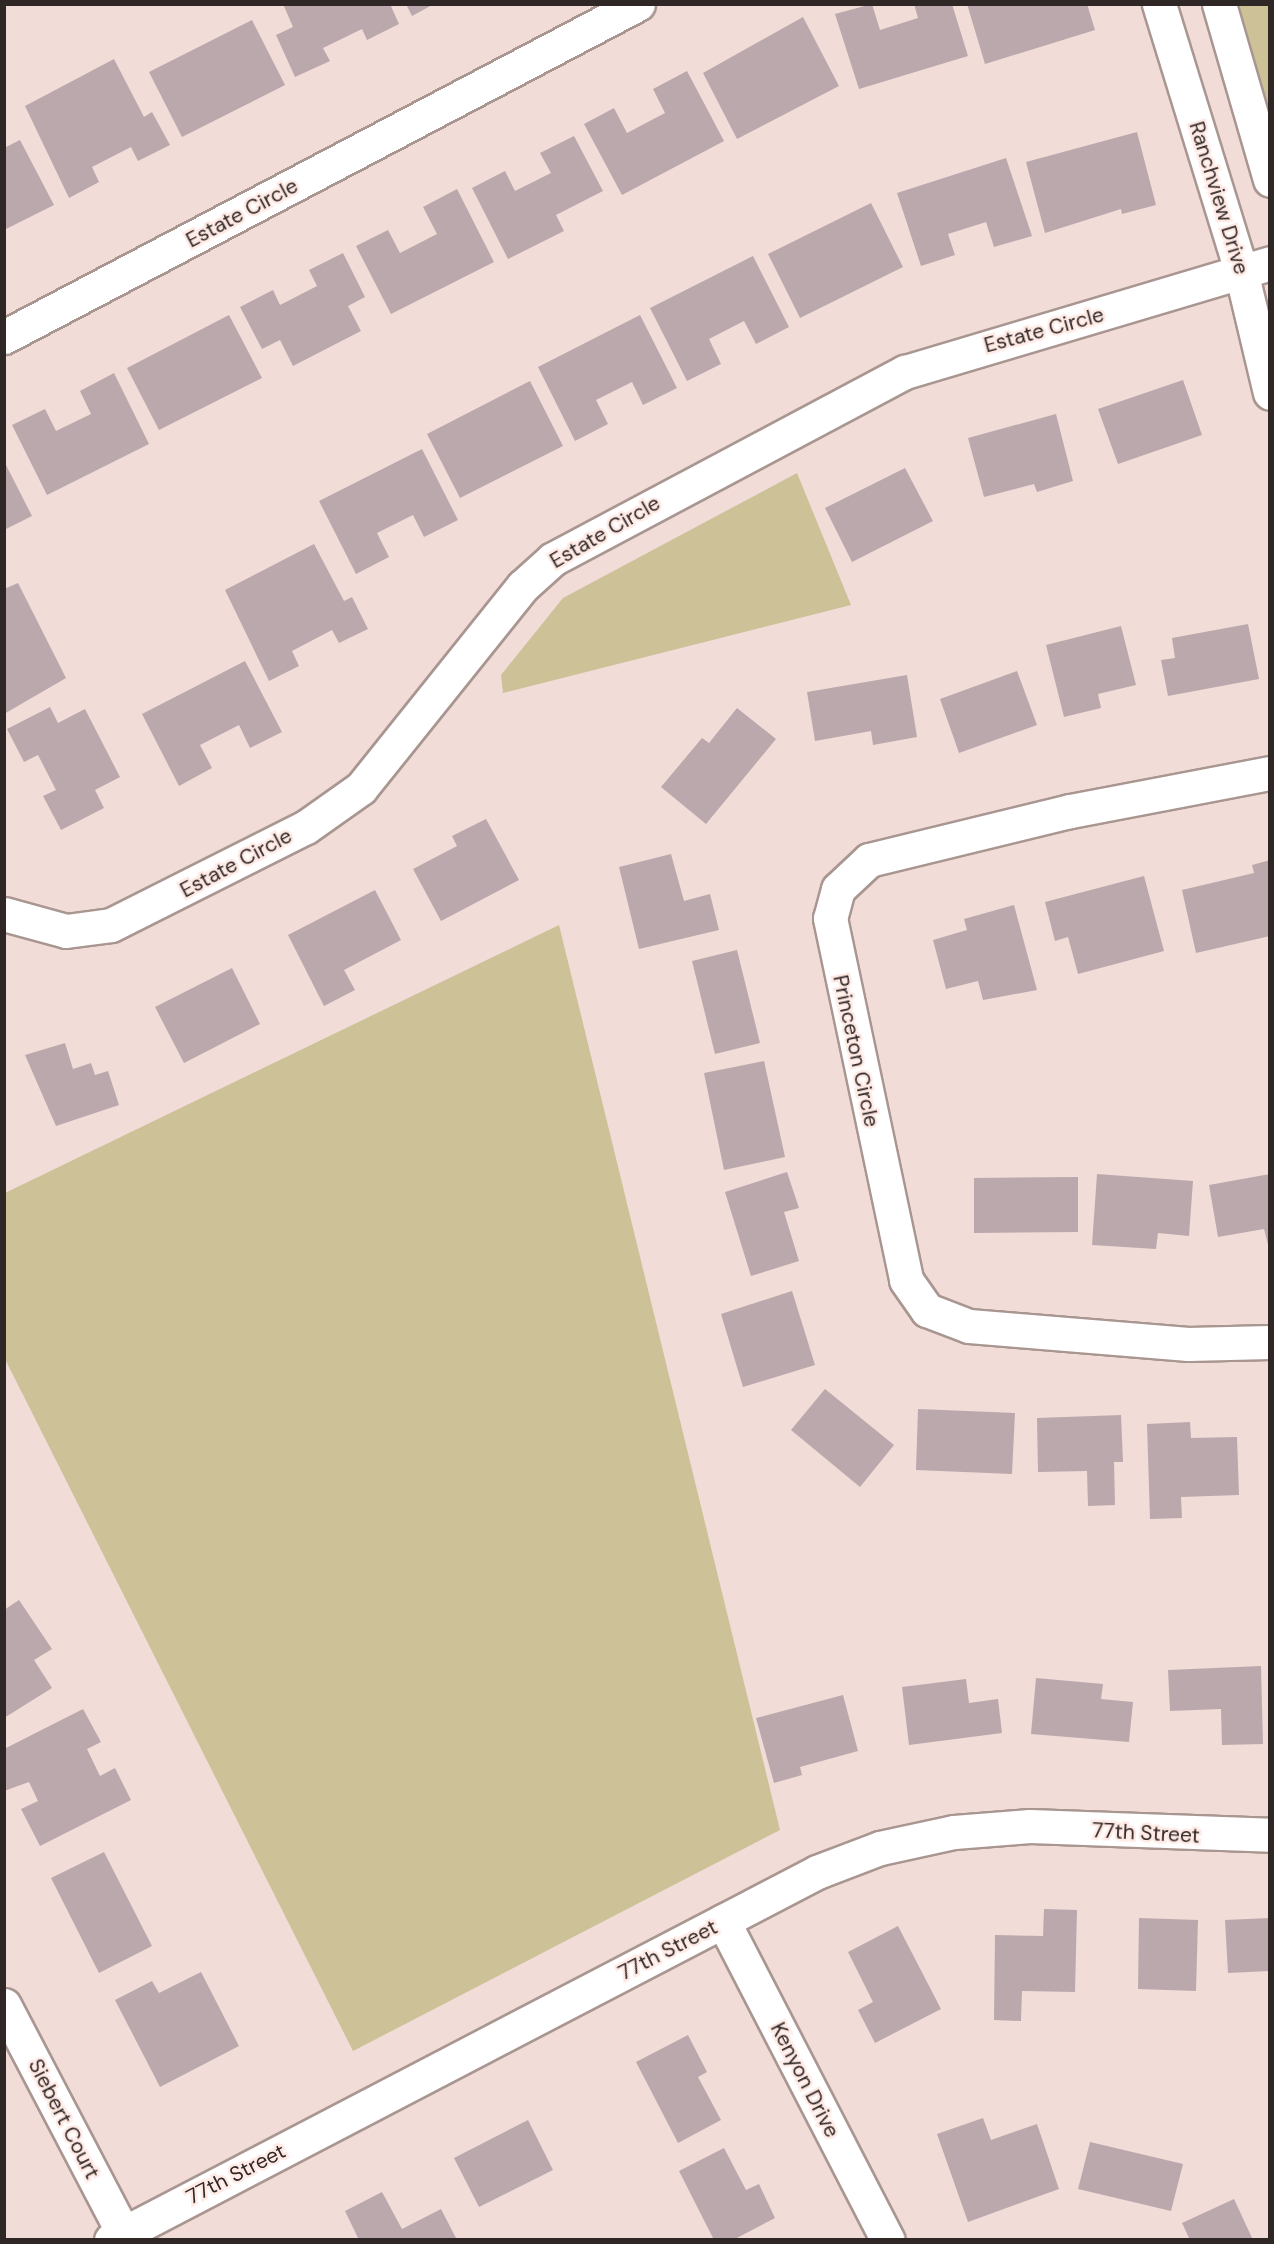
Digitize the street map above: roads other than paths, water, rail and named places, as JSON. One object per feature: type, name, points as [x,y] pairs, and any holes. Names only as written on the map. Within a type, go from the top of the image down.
[{"type":"street","name":"Estate Circle","points":[[4,337],[638,4]]},
{"type":"street","name":"Ranchview Drive","points":[[1159,4],[1259,266],[1269,393]]},
{"type":"street","points":[[1218,4],[1269,180]]},
{"type":"street","name":"Estate Circle","points":[[4,914],[66,931],[111,926],[306,826],[361,788],[523,586],[553,559],[905,372],[1259,266]]},
{"type":"street","name":"Princeton Circle","points":[[1269,773],[1070,811],[869,860],[838,889],[830,918],[906,1280],[927,1310],[969,1326],[1188,1344],[1269,1342]]},
{"type":"street","name":"77th Street","points":[[117,2236],[723,1921],[838,1864],[954,1832],[1030,1826],[1269,1835]]},
{"type":"street","name":"Kenyon Drive","points":[[723,1921],[888,2240]]},
{"type":"street","name":"Siebert Court","points":[[4,2005],[117,2236]]}]
